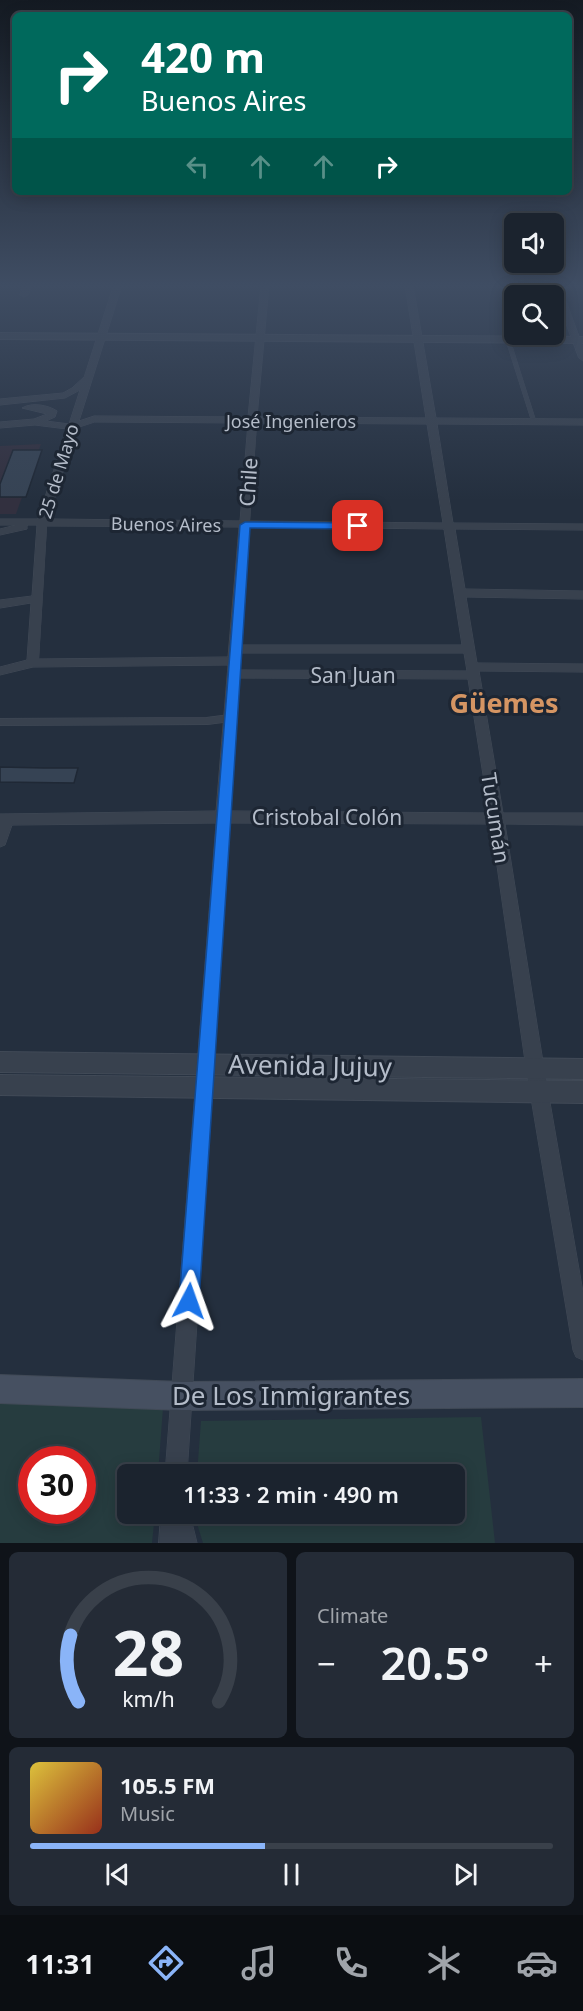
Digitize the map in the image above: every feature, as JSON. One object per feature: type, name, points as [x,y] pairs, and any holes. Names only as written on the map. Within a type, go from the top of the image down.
[{"type":"main road","name":"De Los Inmigrantes","points":[[0,1389],[182,1396],[583,1393]]},
{"type":"street","name":"25 de Mayo","points":[[33,663],[42,522],[95,357]]},
{"type":"street","name":"Chile","points":[[177,1464],[258,357]]},
{"type":"street","name":"Tucumán","points":[[422,357],[497,818],[535,1068],[583,1350]]},
{"type":"street","points":[[0,402],[65,396],[75,390],[88,375]]},
{"type":"street","points":[[0,410],[41,408],[54,412],[48,418],[35,422]]},
{"type":"street","name":"José Ingenieros","points":[[0,425],[35,422],[71,427],[94,419],[583,422]]},
{"type":"street","name":"Buenos Aires","points":[[0,522],[583,527]]},
{"type":"street","points":[[0,532],[42,522]]},
{"type":"street","points":[[459,593],[583,595]]},
{"type":"street","points":[[0,604],[36,599]]},
{"type":"street","points":[[234,662],[468,649]]},
{"type":"street","name":"San Juan","points":[[0,671],[33,663],[234,662],[472,671],[583,668]]},
{"type":"street","name":"Cristobal Colón","points":[[3,820],[224,817],[583,819]]},
{"type":"street","points":[[0,841],[3,820]]},
{"type":"street","name":"Avenida Jujuy","points":[[0,1062],[583,1069]]},
{"type":"street","name":"Avenida Jujuy","points":[[0,1085],[583,1092]]},
{"type":"street","points":[[170,1543],[171,1524]]},
{"type":"street","points":[[181,1524],[186,1543]]},
{"type":"lane","points":[[513,357],[534,422]]},
{"type":"lane","points":[[0,722],[207,721],[230,718]]},
{"type":"shaded area","points":[[41,444],[16,514],[0,514],[0,446]]},
{"type":"green space","points":[[0,1401],[163,1408],[159,1464],[117,1464],[117,1524],[154,1524],[152,1543],[0,1543]]},
{"type":"green space","points":[[481,1417],[495,1543],[203,1543],[197,1524],[465,1524],[465,1464],[198,1464],[201,1421]]},
{"type":"building","points":[[13,450],[42,450],[26,497],[0,497],[0,484]]},
{"type":"building","points":[[0,767],[78,768],[74,783],[0,782]]},
{"type":"district","name":"Güemes","points":[[504,702]]},
{"type":"route","points":[[189,1301],[245,525],[358,526]]}]
